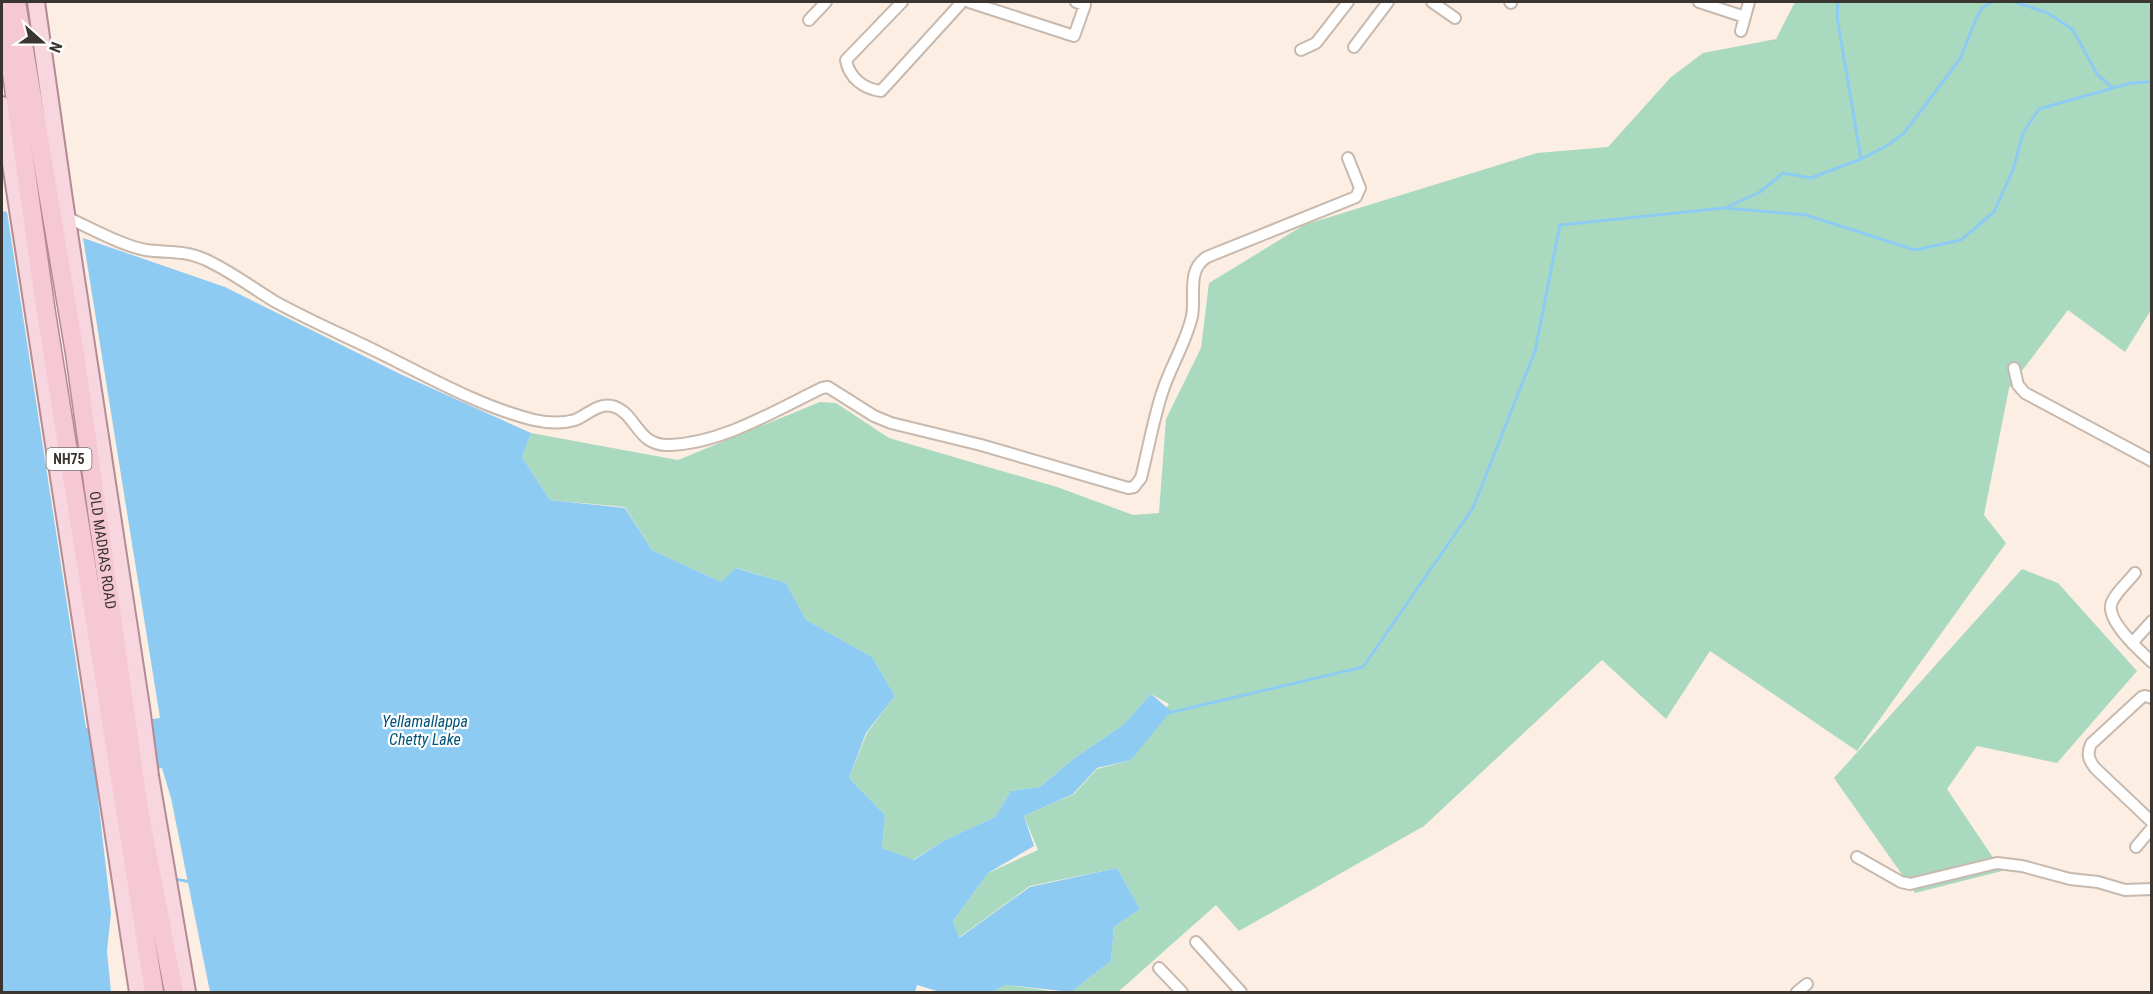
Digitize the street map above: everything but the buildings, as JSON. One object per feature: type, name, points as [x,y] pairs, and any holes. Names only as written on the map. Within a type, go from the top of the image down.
[{"type":"highway","name":"OLD MADRAS ROAD","points":[[16,2],[75,353],[154,993]]},
{"type":"highway","name":"OLD MADRAS ROAD","points":[[2,3],[30,201],[38,302],[118,715]]},
{"type":"highway","name":"OLD MADRAS ROAD","points":[[127,780],[174,993]]},
{"type":"main road","points":[[36,2],[66,217],[118,715],[127,780],[138,993]]},
{"type":"main road","points":[[2,105],[38,302]]},
{"type":"main road","points":[[127,780],[187,993]]},
{"type":"street","points":[[809,20],[826,2]]},
{"type":"street","points":[[902,2],[846,60],[848,71],[869,90],[881,90],[962,2],[1074,36],[1085,5],[1076,2]]},
{"type":"street","points":[[1301,50],[1316,43],[1348,2]]},
{"type":"street","points":[[1354,47],[1388,2]]},
{"type":"street","points":[[1431,2],[1455,18]]},
{"type":"street","points":[[1699,2],[1745,17]]},
{"type":"street","points":[[1741,31],[1749,2]]},
{"type":"street","points":[[66,217],[130,246],[146,250],[182,252],[202,258],[274,300],[394,360],[487,404],[534,420],[563,422],[609,405],[623,411],[648,440],[667,445],[680,444],[730,431],[828,387],[874,416],[891,423],[981,445],[1128,488],[1134,487],[1141,478],[1161,395],[1189,328],[1197,266],[1207,257],[1356,197],[1360,188],[1348,158]]},
{"type":"street","points":[[2014,368],[2018,386],[2025,393],[2151,461]]},
{"type":"street","points":[[2135,573],[2112,601],[2110,609],[2112,616],[2132,643],[2151,662]]},
{"type":"street","points":[[2132,643],[2151,621]]},
{"type":"street","points":[[2151,698],[2142,697],[2091,744],[2087,752],[2095,768],[2151,822]]},
{"type":"street","points":[[2136,847],[2151,828]]},
{"type":"street","points":[[1857,857],[1901,882],[1910,884],[1997,863],[2022,866],[2070,879],[2098,882],[2125,890],[2151,889]]},
{"type":"street","points":[[1196,942],[1241,993]]},
{"type":"street","points":[[1159,968],[1182,993]]},
{"type":"street","points":[[1797,993],[1807,984]]},
{"type":"green space","points":[[1795,2],[2151,2],[2151,310],[2125,352],[2068,310],[2009,388],[1984,515],[2006,543],[1857,751],[1710,651],[1666,719],[1602,660],[1424,826],[1239,931],[1216,905],[1118,992],[1071,992],[1111,961],[1114,927],[1140,909],[1117,868],[1030,886],[958,938],[953,921],[988,873],[1038,850],[1024,816],[1074,794],[1097,769],[1131,760],[1169,704],[1151,694],[1123,725],[1073,759],[1040,787],[1011,791],[995,817],[943,841],[913,860],[882,848],[885,815],[849,778],[867,733],[895,696],[872,657],[806,620],[786,583],[737,568],[721,582],[652,550],[625,507],[550,500],[522,457],[531,433],[678,460],[820,402],[836,403],[889,438],[1057,487],[1133,515],[1159,513],[1166,419],[1201,348],[1209,283],[1304,225],[1537,153],[1608,147],[1671,77],[1703,53],[1776,39]]},
{"type":"green space","points":[[2022,569],[2058,583],[2137,671],[2057,763],[1977,746],[1947,789],[2002,871],[1915,893],[1834,778]]},
{"type":"green space","points":[[1006,985],[1058,992],[992,992]]},
{"type":"water","name":"Yellamallappa Chetty Lake","points":[[2,211],[7,212],[86,728],[160,718],[83,238],[225,287],[400,374],[531,433],[522,457],[550,500],[625,508],[652,550],[721,582],[736,568],[786,583],[806,620],[872,657],[895,696],[866,733],[849,778],[885,815],[882,848],[914,860],[943,841],[995,817],[1011,791],[1040,787],[1073,759],[1123,725],[1151,694],[1171,711],[1131,760],[1097,768],[1073,794],[1024,816],[1034,846],[988,873],[953,921],[959,938],[1030,887],[1117,868],[1140,909],[1114,927],[1111,961],[1071,992],[1006,985],[992,992],[940,992],[917,985],[915,992],[210,992],[171,798],[162,768],[96,780],[111,913],[107,951],[111,992],[2,992]]},
{"type":"waterway","points":[[1838,2],[1837,17],[1861,159]]},
{"type":"waterway","points":[[1725,208],[1760,192],[1783,173],[1811,178],[1861,159],[1888,145],[1904,133],[1960,59],[1982,8],[1992,2]]},
{"type":"waterway","points":[[2015,2],[2048,13],[2073,30],[2097,74],[2113,88]]},
{"type":"waterway","points":[[1168,713],[1363,667],[1473,508],[1535,351],[1560,225],[1724,208],[1806,215],[1915,250],[1961,240],[1994,212],[2013,170],[2023,133],[2039,109],[2131,83],[2152,82]]},
{"type":"waterway","points":[[174,879],[191,882]]}]
